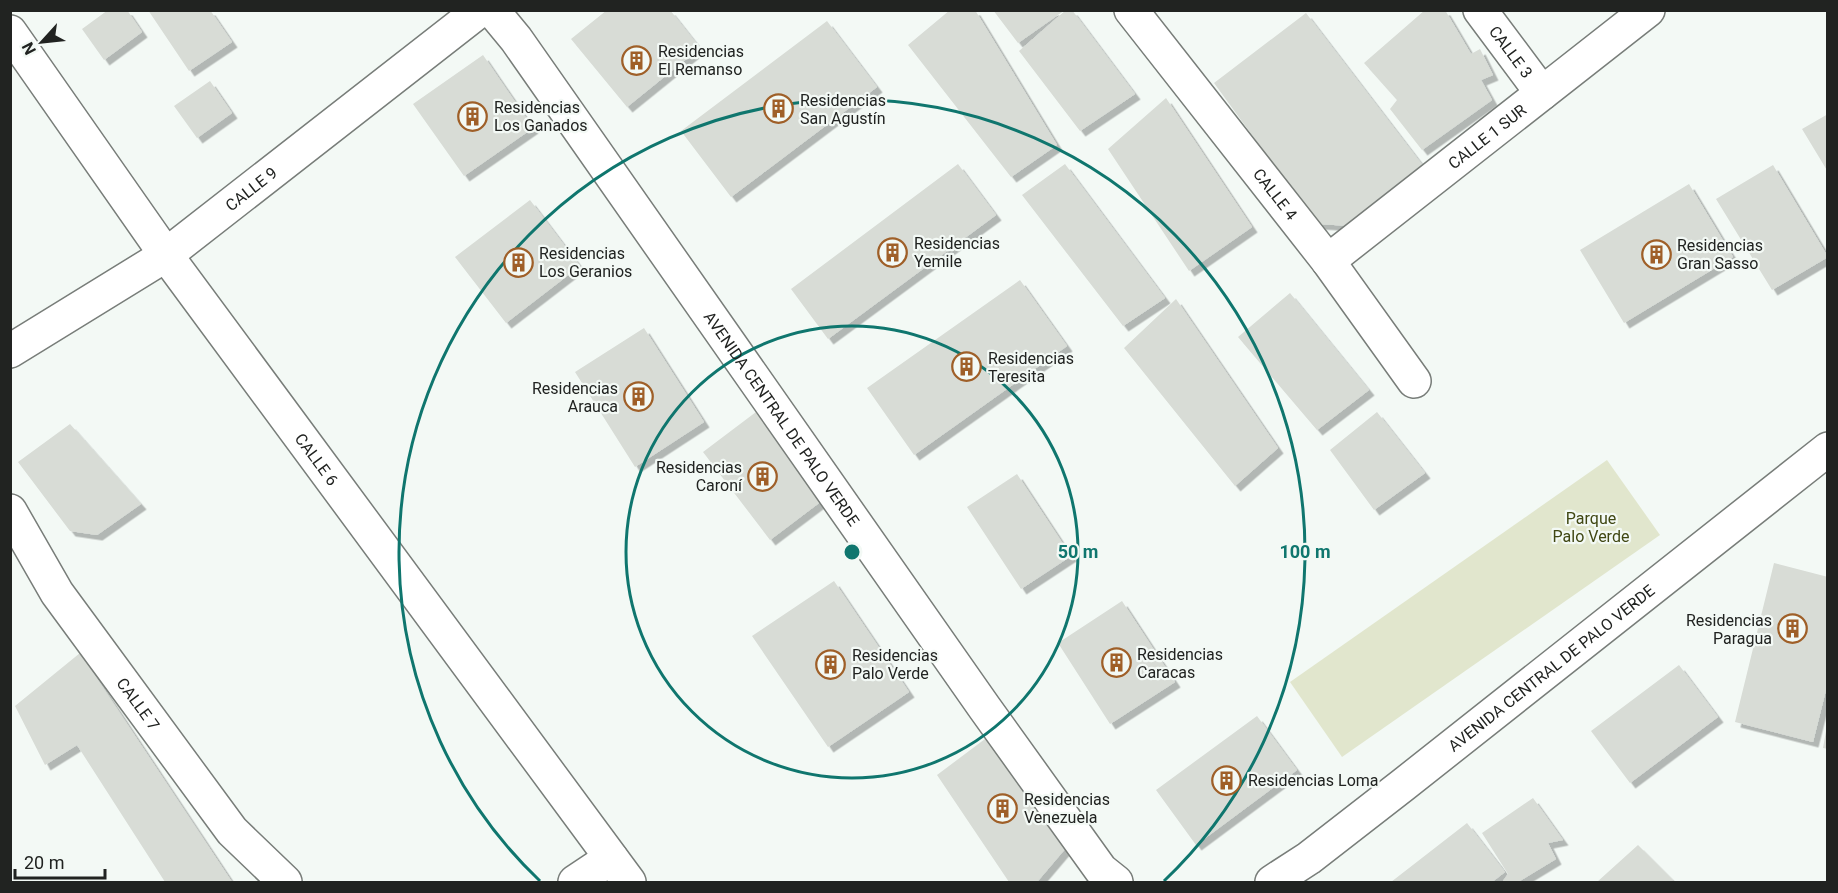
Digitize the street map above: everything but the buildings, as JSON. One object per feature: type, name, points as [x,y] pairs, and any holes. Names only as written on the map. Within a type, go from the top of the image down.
[{"type":"street","name":"CALLE 9","points":[[10,351],[166,255],[480,10]]},
{"type":"street","name":"AVENIDA CENTRAL DE PALO VERDE","points":[[492,10],[529,58],[1101,870],[1116,882]]},
{"type":"street","name":"CALLE 4","points":[[1131,10],[1328,261],[1414,381]]},
{"type":"street","name":"CALLE 3","points":[[1480,10],[1542,93]]},
{"type":"street","name":"CALLE 1 SUR","points":[[1328,261],[1648,10]]},
{"type":"street","name":"CALLE 6","points":[[10,32],[166,255],[620,870]]},
{"type":"street","name":"AVENIDA CENTRAL DE PALO VERDE","points":[[1272,882],[1309,858],[1412,778],[1824,452]]},
{"type":"street","name":"CALLE 7","points":[[10,511],[57,593],[232,831],[285,882]]},
{"type":"street","points":[[575,882],[620,870]]},
{"type":"green space","name":"Parque Palo Verde","points":[[1607,460],[1660,535],[1342,757],[1290,682]]},
{"type":"place","name":"Residencias El Remanso","points":[[637,60]]},
{"type":"place","name":"Residencias San Agustín","points":[[779,109]]},
{"type":"place","name":"Residencias Los Ganados","points":[[473,116]]},
{"type":"place","name":"Residencias Yemile","points":[[893,252]]},
{"type":"place","name":"Residencias Gran Sasso","points":[[1656,254]]},
{"type":"place","name":"Residencias Los Geranios","points":[[518,262]]},
{"type":"place","name":"Residencias Teresita","points":[[967,367]]},
{"type":"place","name":"Residencias Arauca","points":[[639,397]]},
{"type":"place","name":"Residencias Caroní","points":[[763,476]]},
{"type":"place","name":"Residencias Paragua","points":[[1793,629]]},
{"type":"place","name":"Residencias Caracas","points":[[1116,663]]},
{"type":"place","name":"Residencias Palo Verde","points":[[831,664]]},
{"type":"place","name":"Residencias Loma","points":[[1227,780]]},
{"type":"place","name":"Residencias Venezuela","points":[[1003,808]]}]
